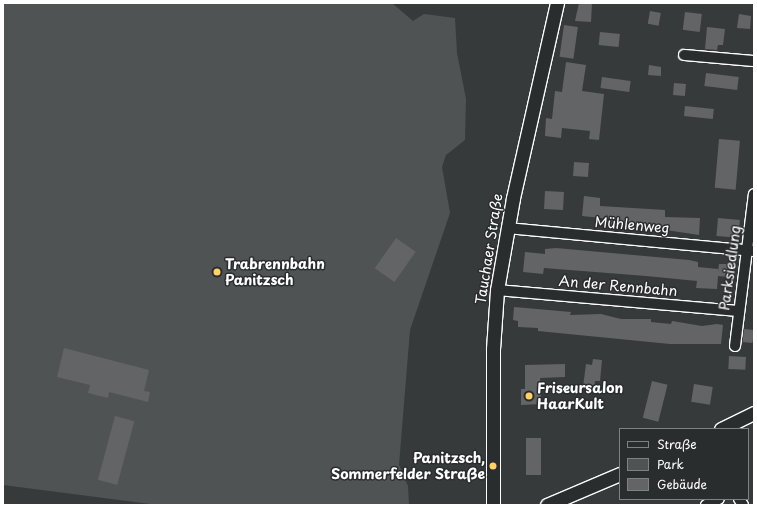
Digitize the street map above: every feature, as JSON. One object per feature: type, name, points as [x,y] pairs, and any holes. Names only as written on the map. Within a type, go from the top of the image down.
[{"type":"street","name":"Tauchaer Straße","points":[[493,505],[493,349],[497,290],[507,228],[557,3]]},
{"type":"street","points":[[684,55],[754,61]]},
{"type":"street","name":"Parksiedlung","points":[[735,346],[738,310],[750,251],[754,194]]},
{"type":"street","name":"Mühlenweg","points":[[507,228],[750,251]]},
{"type":"street","name":"An der Rennbahn","points":[[497,290],[738,310]]},
{"type":"street","points":[[724,428],[754,413]]},
{"type":"street","points":[[547,505],[619,474]]},
{"type":"street","points":[[706,505],[717,500]]},
{"type":"green space","name":"Trabrennbahn Panitzsch","points":[[3,3],[392,3],[413,21],[424,14],[455,18],[457,53],[466,99],[465,140],[446,155],[442,167],[450,213],[410,330],[399,465],[408,486],[409,505],[158,505],[3,485]]},
{"type":"building","points":[[579,3],[592,3],[591,22],[575,21]]},
{"type":"building","points":[[650,11],[661,13],[659,26],[648,24]]},
{"type":"building","points":[[685,12],[702,14],[700,32],[683,30]]},
{"type":"building","points":[[739,14],[751,16],[750,29],[737,28]]},
{"type":"building","points":[[564,25],[578,27],[573,59],[560,57]]},
{"type":"building","points":[[707,27],[725,29],[723,45],[718,45],[717,50],[705,49]]},
{"type":"building","points":[[600,32],[620,34],[619,47],[599,45]]},
{"type":"building","points":[[566,62],[586,65],[582,91],[604,94],[599,140],[589,139],[590,131],[562,128],[561,138],[545,136],[546,118],[552,119],[555,91],[562,92]]},
{"type":"building","points":[[649,65],[661,67],[661,76],[648,75]]},
{"type":"building","points":[[706,73],[739,77],[737,90],[704,86]]},
{"type":"building","points":[[602,77],[631,81],[629,92],[600,88]]},
{"type":"building","points":[[674,83],[686,84],[685,96],[673,95]]},
{"type":"building","points":[[685,106],[714,109],[713,119],[684,116]]},
{"type":"building","points":[[719,139],[740,141],[736,190],[715,188]]},
{"type":"building","points":[[574,162],[589,163],[588,177],[573,176]]},
{"type":"building","points":[[545,191],[564,192],[563,210],[544,209]]},
{"type":"building","points":[[584,196],[600,198],[600,206],[665,210],[665,217],[700,218],[699,235],[639,226],[611,226],[611,219],[582,216]]},
{"type":"building","points":[[718,218],[740,220],[738,238],[716,236]]},
{"type":"building","points":[[396,238],[416,252],[394,282],[375,268]]},
{"type":"building","points":[[556,248],[689,260],[698,262],[698,267],[718,269],[718,272],[719,264],[729,264],[728,277],[718,276],[717,289],[696,288],[697,281],[646,276],[544,268],[543,274],[523,272],[525,252],[545,254],[545,249]]},
{"type":"building","points":[[514,307],[571,312],[570,315],[601,314],[621,319],[651,319],[651,322],[671,324],[672,321],[702,326],[717,324],[723,325],[721,344],[670,344],[538,331],[538,328],[518,327],[518,321],[513,320]]},
{"type":"building","points":[[744,329],[754,330],[753,343],[743,342]]},
{"type":"building","points":[[64,348],[149,370],[144,391],[150,392],[148,402],[109,392],[108,398],[88,393],[90,385],[57,377]]},
{"type":"building","points":[[729,356],[746,357],[745,370],[728,369]]},
{"type":"building","points":[[593,359],[602,360],[600,381],[595,381],[594,388],[583,387],[586,364],[592,365]]},
{"type":"building","points":[[565,364],[565,377],[540,378],[541,404],[521,405],[521,389],[525,389],[525,365]]},
{"type":"building","points":[[652,381],[668,385],[658,422],[643,418]]},
{"type":"building","points":[[694,384],[713,387],[710,405],[691,402]]},
{"type":"building","points":[[115,416],[134,421],[117,485],[98,480]]},
{"type":"building","points":[[526,438],[541,438],[541,475],[526,475]]},
{"type":"place","name":"Trabrennbahn Panitzsch","points":[[217,272]]},
{"type":"place","name":"Friseursalon HaarKult","points":[[529,396]]},
{"type":"place","name":"Panitzsch, Sommerfelder Straße","points":[[493,466]]}]
